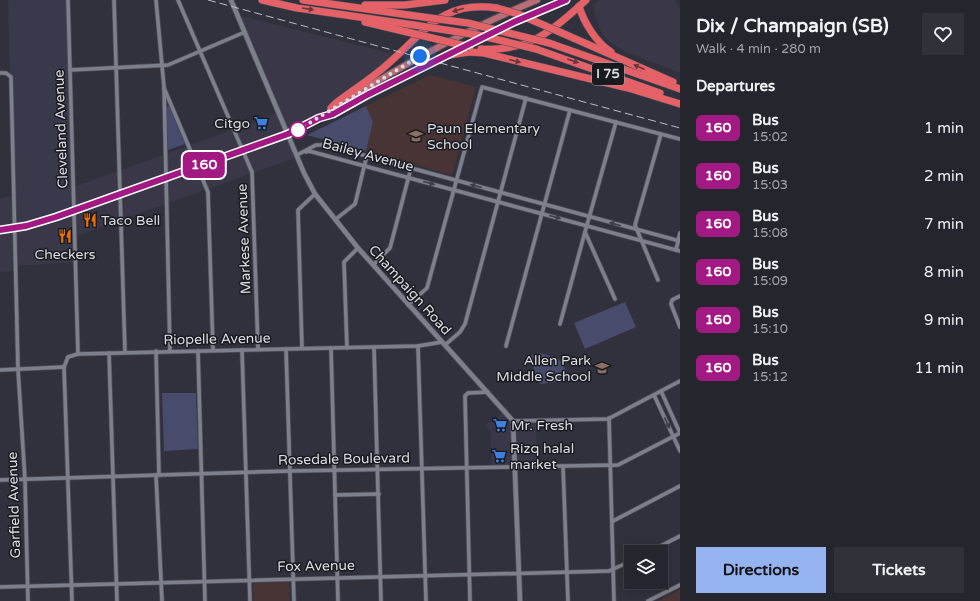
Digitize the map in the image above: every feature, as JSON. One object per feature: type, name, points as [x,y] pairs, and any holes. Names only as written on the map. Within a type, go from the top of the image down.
[{"type":"highway","name":"I 75","points":[[262,0],[326,12],[478,35],[536,49],[680,100]]},
{"type":"highway","name":"I 75","points":[[304,0],[468,23],[549,43],[680,89]]},
{"type":"highway","points":[[331,4],[336,2],[396,5],[445,0]]},
{"type":"highway","points":[[326,12],[333,16],[470,47],[501,49],[516,47],[532,42],[546,34],[586,0]]},
{"type":"highway","points":[[332,108],[336,103],[382,70],[420,32],[442,16],[465,7],[482,6],[497,8],[518,14],[680,85]]},
{"type":"highway","points":[[580,6],[598,40],[607,49],[623,60]]},
{"type":"highway","points":[[449,55],[469,52],[484,53],[628,88],[680,104]]},
{"type":"main road","points":[[0,230],[14,228],[75,211],[288,134],[319,118],[332,108],[420,56],[504,14],[537,0]]},
{"type":"main road","points":[[319,118],[333,114],[367,95],[514,22],[557,2],[566,0]]},
{"type":"street","name":"Cleveland Avenue","points":[[68,0],[78,354]]},
{"type":"street","points":[[114,0],[125,352]]},
{"type":"street","points":[[156,0],[164,87],[170,351]]},
{"type":"street","name":"Markese Avenue","points":[[178,0],[243,151],[252,176],[258,349]]},
{"type":"street","name":"Champaign Road","points":[[231,0],[297,155],[316,194],[358,248],[513,421]]},
{"type":"street","points":[[70,70],[162,66],[245,32]]},
{"type":"street","name":"Garfield Avenue","points":[[0,73],[8,73],[10,77],[18,369],[24,480],[28,601]]},
{"type":"street","points":[[164,87],[208,192],[213,350]]},
{"type":"street","points":[[408,305],[427,288],[482,87],[680,139]]},
{"type":"street","points":[[444,344],[458,334],[465,324],[526,98]]},
{"type":"street","points":[[506,346],[570,110]]},
{"type":"street","points":[[560,324],[616,122]]},
{"type":"street","points":[[658,280],[635,225],[661,134]]},
{"type":"street","name":"Bailey Avenue","points":[[297,155],[311,147],[322,144],[679,241]]},
{"type":"street","name":"Bailey Avenue","points":[[297,155],[309,151],[680,251]]},
{"type":"street","points":[[336,220],[355,204],[367,155]]},
{"type":"street","points":[[373,265],[390,248],[411,168]]},
{"type":"street","points":[[302,348],[298,210],[316,194]]},
{"type":"street","points":[[585,232],[614,299]]},
{"type":"street","points":[[676,250],[680,233]]},
{"type":"street","points":[[347,348],[344,262],[358,248]]},
{"type":"street","points":[[680,296],[671,302],[671,306],[680,327]]},
{"type":"street","name":"Riopelle Avenue","points":[[78,354],[198,350],[347,348],[444,344]]},
{"type":"street","points":[[418,346],[426,601]]},
{"type":"street","points":[[374,347],[381,601]]},
{"type":"street","points":[[330,348],[338,601]]},
{"type":"street","points":[[286,349],[294,601]]},
{"type":"street","points":[[198,350],[203,474],[205,601]]},
{"type":"street","points":[[242,350],[250,601]]},
{"type":"street","points":[[156,351],[162,601]]},
{"type":"street","points":[[110,353],[117,601]]},
{"type":"street","points":[[72,601],[64,368],[68,357],[78,354]]},
{"type":"street","points":[[0,370],[64,368]]},
{"type":"street","points":[[520,601],[513,421],[609,418],[680,381]]},
{"type":"street","points":[[661,391],[680,433]]},
{"type":"street","points":[[470,601],[465,396],[468,393],[488,392]]},
{"type":"street","points":[[654,395],[680,451]]},
{"type":"street","points":[[609,418],[614,601]]},
{"type":"street","name":"Rosedale Boulevard","points":[[0,480],[246,472],[610,465],[622,464],[680,433]]},
{"type":"street","points":[[563,466],[568,601]]},
{"type":"street","points":[[612,521],[680,486]]},
{"type":"street","points":[[335,495],[379,494]]},
{"type":"street","points":[[663,545],[680,536]]},
{"type":"street","name":"Fox Avenue","points":[[0,587],[204,580],[567,572],[614,570],[624,565]]},
{"type":"street","points":[[648,601],[680,585]]},
{"type":"shaded area","points":[[8,0],[68,0],[75,211],[14,228]]},
{"type":"shaded area","points":[[599,0],[675,0],[680,10],[680,73],[628,53],[611,43],[603,35],[595,16],[593,5]]},
{"type":"shaded area","points":[[237,15],[394,54],[319,118],[289,134],[297,155],[292,159],[76,236],[76,262],[15,266],[15,271],[0,272],[0,198],[74,187],[257,121],[279,111]]},
{"type":"shaded area","name":"Paun Elementary School","points":[[430,75],[476,87],[452,175],[366,151],[373,122],[366,106]]},
{"type":"shaded area","points":[[169,106],[185,144],[168,150],[166,107]]},
{"type":"shaded area","points":[[366,106],[373,122],[366,151],[307,135]]},
{"type":"shaded area","points":[[625,302],[636,327],[585,349],[574,323]]},
{"type":"shaded area","points":[[540,353],[558,358],[566,370],[568,380],[541,384],[538,382],[530,356]]},
{"type":"shaded area","points":[[162,393],[196,393],[198,449],[164,451]]},
{"type":"shaded area","points":[[505,412],[513,421],[536,420],[537,467],[492,467],[490,430],[485,425]]},
{"type":"shaded area","points":[[289,582],[290,601],[254,601],[253,583]]},
{"type":"shaded area","points":[[680,589],[680,601],[658,601],[674,593]]},
{"type":"railway","points":[[208,0],[680,128]]},
{"type":"bus line","name":"160","points":[[0,230],[26,226],[56,217],[255,147],[298,130],[319,118],[333,114],[367,95],[514,22],[566,0]]},
{"type":"place","name":"Citgo","points":[[261,123]]},
{"type":"place","name":"Paun Elementary School","points":[[416,136]]},
{"type":"place","name":"Taco Bell","points":[[90,220]]},
{"type":"place","name":"Checkers","points":[[65,236]]},
{"type":"place","name":"Allen Park Middle School","points":[[602,368]]},
{"type":"place","name":"Mr. Fresh","points":[[500,425]]},
{"type":"place","name":"Rizq halal market","points":[[499,456]]},
{"type":"route","points":[[298,130],[319,118],[328,110],[420,56]]}]
